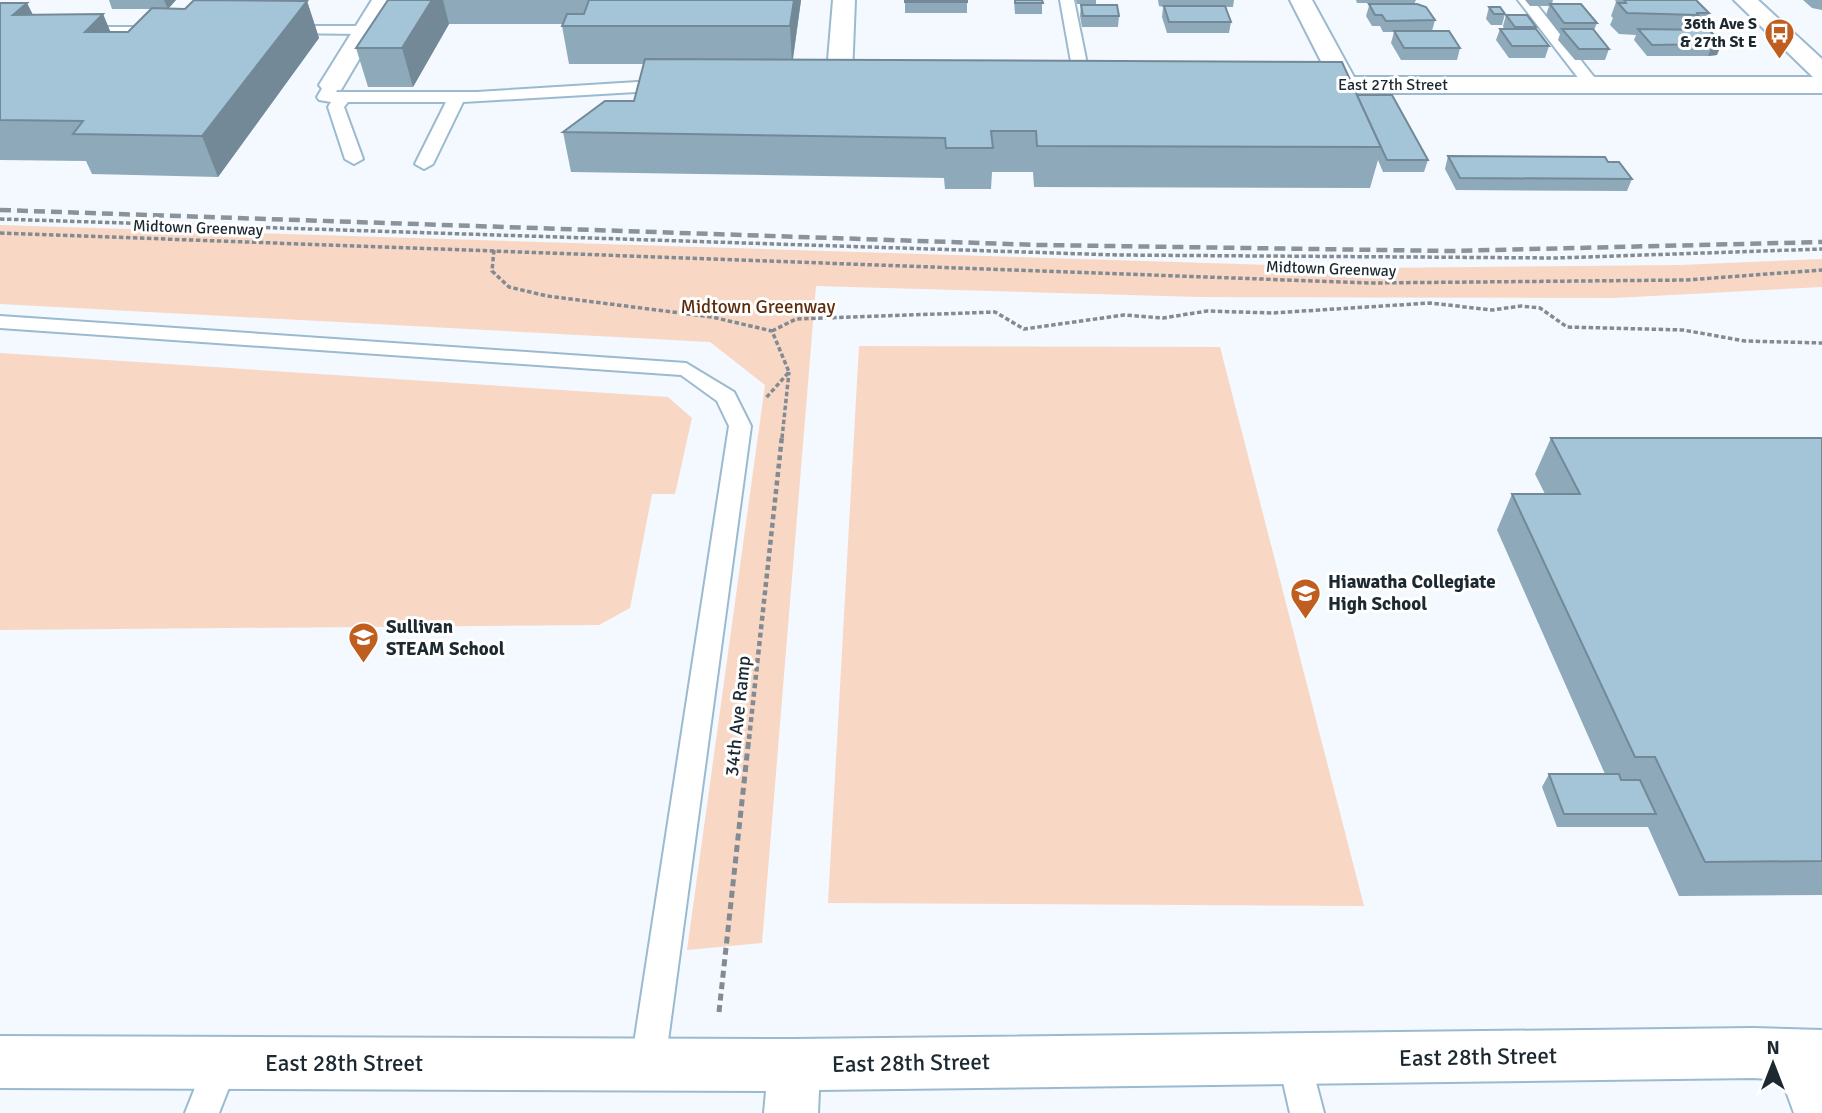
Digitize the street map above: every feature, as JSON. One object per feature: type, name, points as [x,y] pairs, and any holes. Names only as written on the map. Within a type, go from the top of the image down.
[{"type":"street","points":[[338,91],[363,30],[383,0]]},
{"type":"street","points":[[844,0],[832,84],[893,84]]},
{"type":"street","points":[[1301,0],[1345,85]]},
{"type":"street","points":[[1745,0],[1822,72]]},
{"type":"street","points":[[1056,84],[1110,84]]},
{"type":"street","name":"East 27th Street","points":[[1276,85],[1822,85]]},
{"type":"street","name":"East 28th Street","points":[[0,1062],[714,1063],[793,1089],[1295,1060],[1753,1053],[1811,1056]]},
{"type":"street","points":[[1811,1056],[1821,1113]]},
{"type":"lane","points":[[1067,0],[1083,84]]},
{"type":"lane","points":[[1525,0],[1592,85]]},
{"type":"lane","points":[[68,17],[166,17]]},
{"type":"lane","points":[[265,30],[363,30]]},
{"type":"lane","points":[[56,31],[181,31]]},
{"type":"lane","points":[[354,159],[336,107],[338,91],[457,97],[691,85]]},
{"type":"lane","points":[[424,164],[457,97]]},
{"type":"lane","points":[[0,322],[685,369],[726,397],[740,426],[648,1063]]},
{"type":"lane","points":[[1295,1060],[1307,1113]]},
{"type":"lane","points":[[202,1113],[222,1062]]},
{"type":"path","points":[[0,219],[1117,255],[1556,258],[1822,249]]},
{"type":"path","name":"Midtown Greenway","points":[[0,233],[1370,284],[1686,280],[1822,270]]},
{"type":"path","points":[[494,250],[492,271],[509,287],[547,296],[712,317],[772,331],[796,320],[809,319],[995,312],[1024,329],[1051,328],[1124,316],[1163,318],[1207,312],[1272,313],[1430,303],[1492,310],[1521,306],[1540,308],[1567,327],[1683,330],[1745,341],[1822,343]]},
{"type":"path","name":"34th Ave Ramp","points":[[714,1063],[789,372],[772,331]]},
{"type":"path","points":[[740,426],[789,372]]},
{"type":"green space","name":"Midtown Greenway","points":[[0,225],[1368,268],[1680,265],[1822,259],[1822,287],[1614,298],[1199,297],[816,286],[762,943],[687,950],[765,385],[710,342],[0,304]]},
{"type":"green space","points":[[859,346],[1220,347],[1364,906],[828,903]]},
{"type":"green space","points":[[0,353],[668,397],[692,418],[675,494],[652,494],[630,608],[599,625],[0,630]]},
{"type":"building","points":[[194,0],[307,1],[202,136],[73,134],[83,121],[0,120],[0,3],[27,3],[13,15],[103,14],[85,32],[128,32],[152,8],[185,9]]},
{"type":"building","points":[[388,0],[432,0],[402,48],[356,48]]},
{"type":"building","points":[[589,0],[794,0],[790,26],[562,26],[567,14],[584,14]]},
{"type":"building","points":[[967,0],[967,2],[905,2]]},
{"type":"building","points":[[1015,0],[1042,0],[1043,3],[1015,3]]},
{"type":"building","points":[[1624,0],[1696,0],[1709,13],[1627,13],[1618,3],[1626,3]]},
{"type":"building","points":[[1369,4],[1417,4],[1426,7],[1435,20],[1386,21],[1382,15],[1375,15]]},
{"type":"building","points":[[1550,4],[1581,4],[1597,23],[1564,23]]},
{"type":"building","points":[[1081,5],[1117,5],[1119,16],[1083,16]]},
{"type":"building","points":[[1164,6],[1225,6],[1231,22],[1169,22]]},
{"type":"building","points":[[1489,7],[1500,7],[1505,14],[1494,14]]},
{"type":"building","points":[[1506,15],[1527,15],[1536,27],[1515,27]]},
{"type":"building","points":[[1500,29],[1536,29],[1549,46],[1512,46]]},
{"type":"building","points":[[1562,29],[1593,29],[1609,49],[1579,49]]},
{"type":"building","points":[[1638,29],[1709,30],[1722,43],[1652,45]]},
{"type":"building","points":[[1394,31],[1449,31],[1460,48],[1404,48]]},
{"type":"building","points":[[645,59],[1342,62],[1381,147],[1037,146],[1036,131],[991,131],[993,148],[946,148],[945,138],[563,132],[605,101],[634,101]]},
{"type":"building","points":[[1357,95],[1392,95],[1428,160],[1387,160]]},
{"type":"building","points":[[1448,156],[1605,157],[1608,162],[1619,162],[1632,179],[1460,178]]},
{"type":"building","points":[[1551,438],[1822,438],[1822,861],[1705,862],[1655,757],[1635,757],[1512,494],[1580,494]]},
{"type":"building","points":[[1549,774],[1619,774],[1621,780],[1640,780],[1656,814],[1564,814]]},
{"type":"railway","points":[[0,210],[1039,245],[1452,251],[1822,242]]},
{"type":"place","name":"36th Ave S & 27th St E","points":[[1780,60]]},
{"type":"place","name":"Hiawatha Collegiate High School","points":[[1305,620]]},
{"type":"place","name":"Sullivan STEAM School","points":[[363,665]]}]
